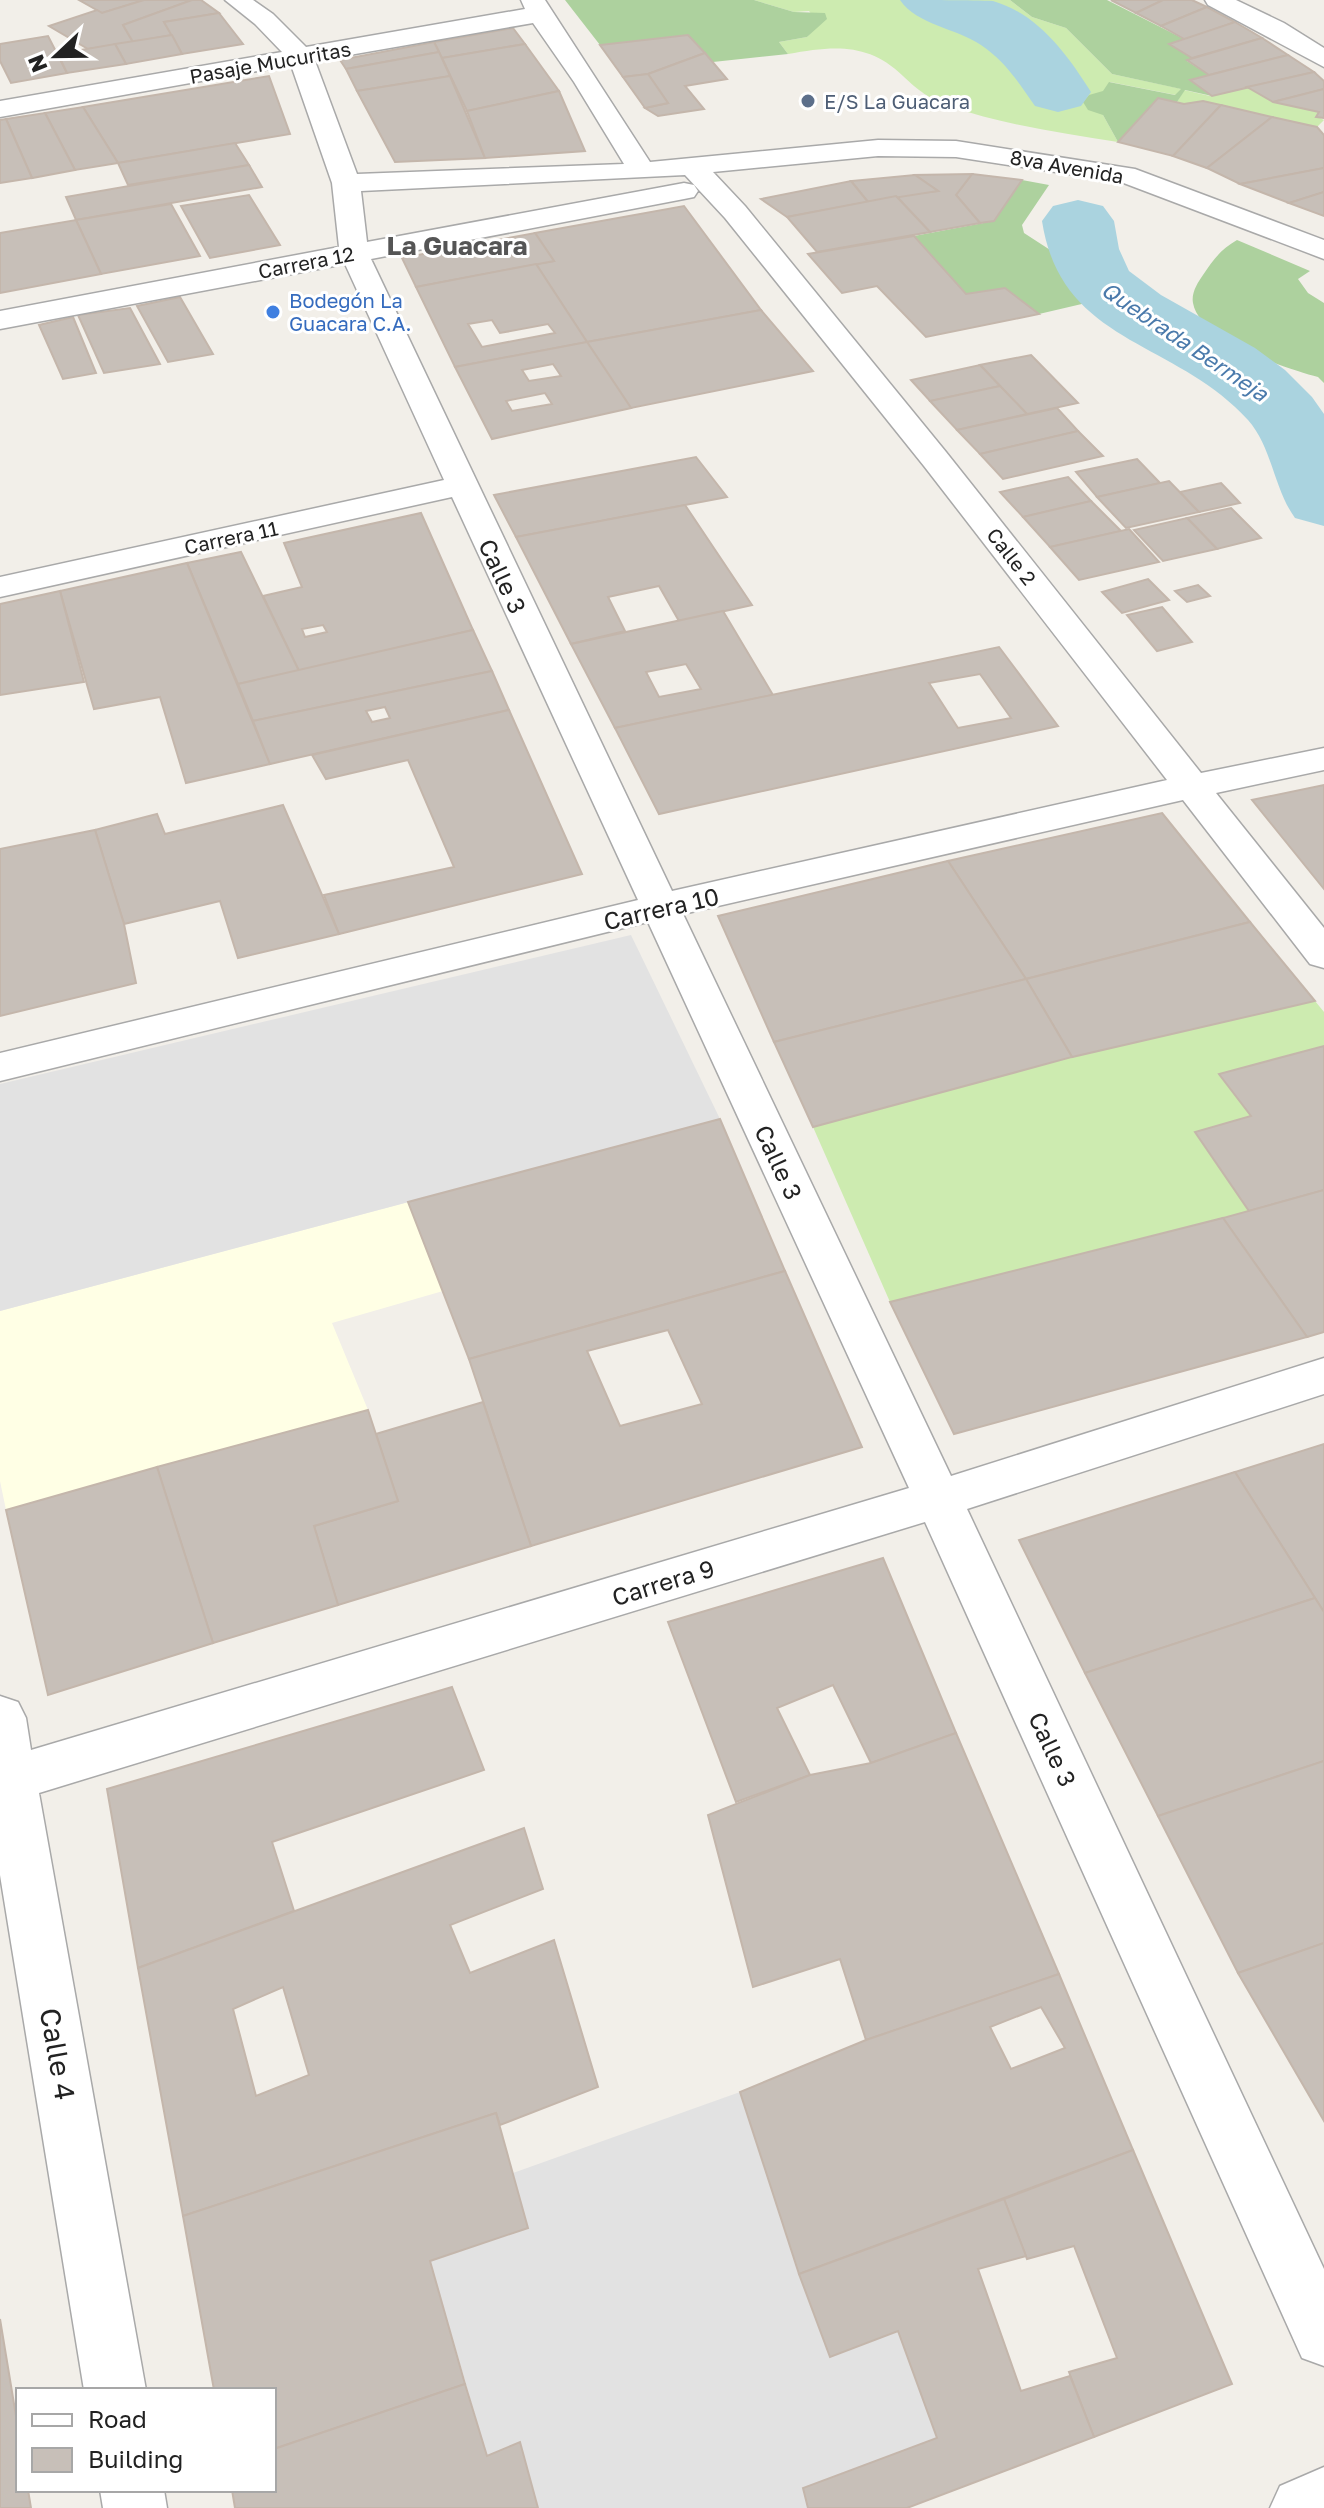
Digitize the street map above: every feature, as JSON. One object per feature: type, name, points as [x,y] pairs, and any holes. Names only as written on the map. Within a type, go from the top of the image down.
[{"type":"street","name":"Calle 3","points":[[237,0],[264,19],[301,57],[346,183],[354,253],[938,1499],[1324,2336]]},
{"type":"street","points":[[1217,0],[1275,28],[1324,59]]},
{"type":"street","name":"Pasaje Mucuritas","points":[[0,109],[301,57],[536,7]]},
{"type":"street","points":[[536,7],[642,171]]},
{"type":"street","name":"8va Avenida","points":[[797,157],[842,150],[916,147],[1000,154],[1125,175],[1177,192],[1324,250]]},
{"type":"street","name":"Carrera 12","points":[[0,320],[354,253],[797,157]]},
{"type":"street","points":[[346,183],[642,171],[701,176]]},
{"type":"street","name":"Calle 2","points":[[701,176],[935,459],[1324,955]]},
{"type":"street","name":"Carrera 11","points":[[0,587],[461,486]]},
{"type":"street","name":"Carrera 10","points":[[0,1067],[659,909],[1193,785],[1324,759]]},
{"type":"street","name":"Carrera 9","points":[[6,1780],[938,1499],[1324,1376]]},
{"type":"street","name":"Calle 4","points":[[0,1718],[6,1780],[115,2388]]},
{"type":"street","points":[[1302,2508],[1324,2499]]},
{"type":"shaded area","points":[[631,935],[720,1119],[0,1311],[0,1084]]},
{"type":"shaded area","points":[[408,1202],[443,1291],[332,1323],[368,1410],[6,1510],[0,1481],[0,1311]]},
{"type":"shaded area","points":[[740,2092],[799,2274],[830,2357],[898,2331],[937,2438],[804,2489],[808,2508],[538,2508],[520,2442],[487,2456],[430,2261],[528,2228],[513,2173]]},
{"type":"green space","points":[[565,0],[754,0],[794,12],[825,13],[827,19],[807,37],[779,42],[788,54],[713,62],[688,35],[600,45]]},
{"type":"green space","points":[[754,0],[1010,0],[1032,17],[1066,28],[1112,74],[1182,89],[1176,95],[1110,82],[1103,115],[1118,142],[1054,132],[949,106],[919,90],[890,65],[863,52],[835,48],[788,54],[779,42],[807,37],[819,24],[809,11],[794,12]]},
{"type":"green space","points":[[1010,0],[1107,0],[1186,40],[1170,45],[1192,58],[1187,61],[1209,75],[1191,80],[1212,96],[1185,90],[1177,102],[1158,99],[1118,142],[1103,115],[1088,110],[1083,102],[1089,95],[1103,91],[1109,82],[1175,95],[1181,89],[1112,74],[1066,28],[1032,17]]},
{"type":"green space","points":[[1247,87],[1319,112],[1316,116],[1324,120],[1317,127],[1203,101],[1177,102],[1184,90],[1210,96]]},
{"type":"green space","points":[[1022,180],[1049,185],[1022,225],[1024,233],[1061,257],[1088,294],[1086,303],[1039,314],[1005,288],[966,294],[914,236],[994,221]]},
{"type":"green space","points":[[1237,240],[1310,271],[1298,279],[1308,293],[1324,303],[1324,383],[1318,377],[1266,360],[1227,341],[1199,316],[1193,303],[1197,284],[1218,255]]},
{"type":"green space","points":[[1315,1001],[1324,1012],[1324,1046],[1220,1074],[1251,1116],[1196,1132],[1249,1211],[890,1302],[813,1127],[1072,1057]]},
{"type":"building","points":[[79,0],[144,0],[102,13]]},
{"type":"building","points":[[144,0],[192,0],[123,25],[133,42],[88,49],[49,26],[97,10],[102,13]]},
{"type":"building","points":[[192,0],[201,0],[219,13],[164,22],[172,35],[133,42],[123,25]]},
{"type":"building","points":[[1111,0],[1163,0],[1136,13]]},
{"type":"building","points":[[1163,0],[1192,0],[1207,7],[1161,26],[1136,13]]},
{"type":"building","points":[[1207,7],[1235,22],[1186,40],[1161,26]]},
{"type":"building","points":[[219,13],[243,44],[182,54],[164,22]]},
{"type":"building","points":[[1235,22],[1262,38],[1192,58],[1169,44]]},
{"type":"building","points":[[513,28],[525,44],[442,58],[434,42]]},
{"type":"building","points":[[172,35],[182,54],[126,64],[115,44]]},
{"type":"building","points":[[688,35],[705,53],[648,74],[623,77],[600,45]]},
{"type":"building","points":[[48,36],[67,73],[11,83],[0,61],[0,44]]},
{"type":"building","points":[[1262,38],[1288,55],[1209,75],[1187,60]]},
{"type":"building","points":[[434,42],[439,52],[346,69],[340,60]]},
{"type":"building","points":[[115,44],[126,64],[67,73],[58,54]]},
{"type":"building","points":[[525,44],[559,91],[467,111],[442,58]]},
{"type":"building","points":[[439,52],[450,76],[357,91],[346,69]]},
{"type":"building","points":[[705,53],[727,79],[685,86],[704,109],[658,116],[645,108],[668,103],[648,74]]},
{"type":"building","points":[[1288,55],[1314,72],[1212,96],[1190,80]]},
{"type":"building","points":[[1314,72],[1324,81],[1324,89],[1273,102],[1247,87]]},
{"type":"building","points":[[648,74],[668,103],[645,108],[623,77]]},
{"type":"building","points":[[269,76],[290,134],[118,163],[83,107]]},
{"type":"building","points":[[450,76],[485,158],[395,162],[357,91]]},
{"type":"building","points":[[1324,89],[1324,118],[1316,117],[1319,112],[1273,102]]},
{"type":"building","points":[[559,91],[585,151],[485,158],[467,111]]},
{"type":"building","points":[[1158,98],[1184,104],[1203,101],[1221,105],[1173,156],[1118,142]]},
{"type":"building","points":[[1221,105],[1272,117],[1207,168],[1173,156]]},
{"type":"building","points":[[83,107],[118,163],[75,170],[45,113]]},
{"type":"building","points":[[45,113],[75,170],[32,178],[6,119]]},
{"type":"building","points":[[1272,117],[1317,127],[1324,135],[1324,168],[1240,184],[1207,168]]},
{"type":"building","points":[[6,119],[32,178],[0,183],[0,120]]},
{"type":"building","points":[[235,143],[249,165],[128,185],[118,163]]},
{"type":"building","points":[[249,165],[262,187],[76,220],[66,197]]},
{"type":"building","points":[[1324,168],[1324,192],[1289,203],[1240,184]]},
{"type":"building","points":[[972,174],[1022,180],[994,221],[980,223],[956,195]]},
{"type":"building","points":[[972,174],[956,195],[980,223],[930,232],[896,196],[938,191],[915,175]]},
{"type":"building","points":[[915,175],[938,191],[868,202],[851,181]]},
{"type":"building","points":[[851,181],[868,202],[787,217],[761,199]]},
{"type":"building","points":[[1324,192],[1324,216],[1289,203]]},
{"type":"building","points":[[249,195],[280,245],[210,258],[181,206]]},
{"type":"building","points":[[896,196],[930,232],[817,252],[787,217]]},
{"type":"building","points":[[171,204],[200,256],[101,274],[76,220]]},
{"type":"building","points":[[684,206],[761,310],[587,342],[536,264],[554,261],[535,233]]},
{"type":"building","points":[[76,220],[101,274],[0,293],[0,233]]},
{"type":"building","points":[[535,233],[554,261],[416,287],[402,258]]},
{"type":"building","points":[[914,236],[966,294],[1005,288],[1039,314],[926,337],[877,286],[842,293],[808,254]]},
{"type":"building","points":[[536,264],[587,342],[455,367],[416,287]],"holes":[[[492,320],[500,333],[548,324],[555,333],[482,347],[468,324]]]},
{"type":"building","points":[[180,297],[213,354],[168,362],[137,306]]},
{"type":"building","points":[[130,308],[160,364],[104,373],[78,315]]},
{"type":"building","points":[[761,310],[813,371],[631,408],[587,342]]},
{"type":"building","points":[[73,317],[96,373],[63,379],[39,325]]},
{"type":"building","points":[[587,342],[631,408],[492,439],[455,367]],"holes":[[[553,364],[561,376],[529,381],[522,370]],[[545,393],[552,404],[512,411],[506,401]]]},
{"type":"building","points":[[1031,355],[1078,403],[1027,414],[980,365]]},
{"type":"building","points":[[980,365],[1000,386],[930,401],[911,380]]},
{"type":"building","points":[[1000,386],[1027,414],[957,430],[930,401]]},
{"type":"building","points":[[1057,408],[1078,431],[980,454],[957,430]]},
{"type":"building","points":[[1078,431],[1103,456],[1003,479],[980,454]]},
{"type":"building","points":[[696,457],[727,497],[516,537],[494,495]]},
{"type":"building","points":[[1137,459],[1160,483],[1097,497],[1076,472]]},
{"type":"building","points":[[1068,477],[1091,501],[1023,517],[1000,492]]},
{"type":"building","points":[[1169,481],[1199,512],[1126,528],[1097,497]]},
{"type":"building","points":[[1221,483],[1240,503],[1199,512],[1180,492]]},
{"type":"building","points":[[1091,501],[1121,531],[1050,547],[1023,517]]},
{"type":"building","points":[[685,505],[752,605],[679,621],[659,586],[608,597],[625,631],[571,644],[516,537]]},
{"type":"building","points":[[1231,508],[1261,538],[1217,549],[1187,518]]},
{"type":"building","points":[[421,513],[473,630],[299,671],[263,596],[302,587],[284,543]],"holes":[[[323,625],[327,632],[305,637],[302,629]]]},
{"type":"building","points":[[1187,518],[1217,549],[1163,561],[1134,530]]},
{"type":"building","points":[[1129,529],[1159,562],[1079,580],[1050,547]]},
{"type":"building","points":[[241,552],[299,671],[238,684],[187,563]]},
{"type":"building","points":[[187,563],[270,764],[186,783],[160,697],[94,709],[60,591]]},
{"type":"building","points":[[1148,579],[1169,600],[1122,613],[1102,592]]},
{"type":"building","points":[[1198,585],[1210,596],[1187,602],[1175,591]]},
{"type":"building","points":[[60,591],[84,682],[0,695],[0,604]]},
{"type":"building","points":[[1162,607],[1192,642],[1157,651],[1127,615]]},
{"type":"building","points":[[723,611],[773,695],[615,728],[571,644]],"holes":[[[686,664],[701,689],[659,697],[646,672]]]},
{"type":"building","points":[[473,630],[492,671],[253,721],[238,684]]},
{"type":"building","points":[[999,647],[1058,726],[659,814],[615,728]],"holes":[[[980,674],[1011,718],[958,728],[929,683]]]},
{"type":"building","points":[[492,671],[509,710],[270,764],[253,721]],"holes":[[[385,707],[390,718],[372,722],[366,711]]]},
{"type":"building","points":[[509,710],[582,874],[339,934],[324,895],[454,867],[408,760],[326,779],[312,755]]},
{"type":"building","points":[[1324,785],[1324,889],[1252,800]]},
{"type":"building","points":[[283,805],[339,934],[238,958],[220,901],[124,924],[95,830],[157,814],[165,834]]},
{"type":"building","points":[[1162,813],[1250,922],[1026,979],[948,861]]},
{"type":"building","points":[[95,830],[124,924],[136,983],[0,1016],[0,849]]},
{"type":"building","points":[[948,861],[1026,979],[774,1042],[718,916]]},
{"type":"building","points":[[1250,922],[1315,1001],[1072,1057],[1026,979]]},
{"type":"building","points":[[1026,979],[1072,1057],[813,1127],[774,1042]]},
{"type":"building","points":[[1324,1046],[1324,1190],[1249,1211],[1195,1132],[1251,1116],[1219,1074]]},
{"type":"building","points":[[720,1119],[785,1271],[469,1359],[408,1202]]},
{"type":"building","points":[[1324,1190],[1324,1332],[1307,1337],[1223,1218]]},
{"type":"building","points":[[1223,1218],[1307,1337],[954,1434],[890,1302]]},
{"type":"building","points":[[785,1271],[862,1447],[531,1546],[469,1359]],"holes":[[[668,1330],[702,1404],[620,1426],[587,1351]]]},
{"type":"building","points":[[483,1402],[531,1546],[338,1605],[314,1526],[398,1501],[376,1434]]},
{"type":"building","points":[[368,1410],[398,1501],[314,1526],[338,1605],[213,1643],[157,1467]]},
{"type":"building","points":[[1324,1444],[1324,1612],[1235,1472]]},
{"type":"building","points":[[157,1467],[213,1643],[48,1695],[6,1510]]},
{"type":"building","points":[[1235,1472],[1315,1598],[1085,1673],[1019,1540]]},
{"type":"building","points":[[883,1558],[956,1733],[871,1763],[833,1685],[777,1708],[810,1775],[736,1802],[668,1622]]},
{"type":"building","points":[[1315,1598],[1324,1612],[1324,1761],[1158,1816],[1085,1673]]},
{"type":"building","points":[[452,1687],[484,1770],[272,1842],[294,1911],[138,1968],[107,1789]]},
{"type":"building","points":[[956,1733],[1059,1974],[866,2040],[840,1959],[753,1987],[708,1815],[810,1775],[871,1763]]},
{"type":"building","points":[[1324,1761],[1324,1943],[1238,1973],[1158,1816]]},
{"type":"building","points":[[524,1828],[543,1889],[450,1925],[470,1973],[554,1940],[598,2087],[500,2125],[496,2113],[183,2216],[138,1968]],"holes":[[[283,1987],[309,2075],[256,2096],[233,2009]]]},
{"type":"building","points":[[1324,1943],[1324,2121],[1238,1973]]},
{"type":"building","points":[[1059,1974],[1133,2150],[799,2274],[740,2092],[866,2040]],"holes":[[[1041,2007],[1065,2048],[1011,2069],[990,2027]]]},
{"type":"building","points":[[496,2113],[528,2228],[430,2261],[465,2384],[276,2448],[276,2388],[214,2388],[183,2216]]},
{"type":"building","points":[[1133,2150],[1232,2384],[1094,2437],[1069,2372],[1117,2358],[1074,2246],[1027,2259],[1004,2199]]},
{"type":"building","points":[[1004,2199],[1026,2256],[978,2269],[1021,2391],[1070,2376],[1094,2437],[907,2508],[808,2508],[803,2488],[937,2438],[898,2331],[830,2357],[799,2274]]},
{"type":"building","points":[[0,2319],[16,2416],[16,2492],[28,2492],[31,2508],[0,2508]]},
{"type":"building","points":[[465,2384],[487,2456],[520,2442],[538,2508],[235,2508],[232,2492],[276,2492],[276,2448]]},
{"type":"waterway","name":"Quebrada Bermeja","points":[[931,0],[971,14],[1005,32],[1033,56],[1058,92]]},
{"type":"waterway","name":"Quebrada Bermeja","points":[[1078,221],[1083,249],[1091,270],[1103,287],[1135,311],[1175,331],[1228,364],[1275,403],[1292,425],[1324,501]]},
{"type":"place","name":"E/S La Guacara","points":[[808,101]]},
{"type":"place","name":"Bodegón La Guacara C.A.","points":[[273,312]]},
{"type":"district","name":"La Guacara","points":[[457,245]]}]
